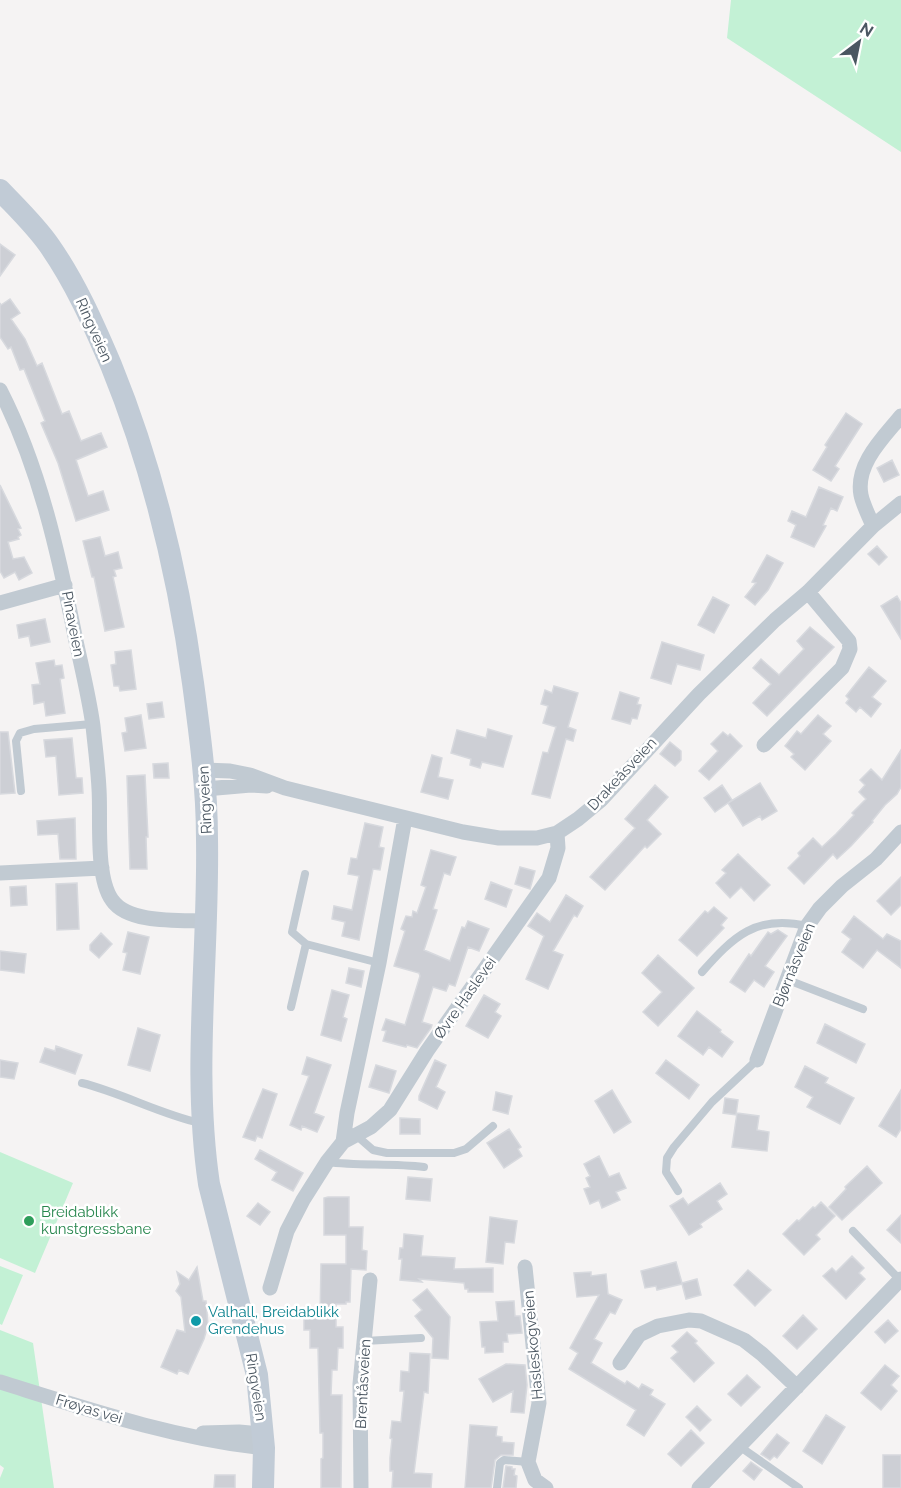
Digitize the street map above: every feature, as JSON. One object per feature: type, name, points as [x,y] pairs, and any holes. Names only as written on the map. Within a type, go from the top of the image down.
[{"type":"main road","name":"Ringveien","points":[[0,190],[48,244],[73,284],[100,340],[133,424],[161,510],[178,592],[189,650],[204,780],[207,837],[202,1124],[209,1184],[257,1375],[264,1441],[263,1488]]},
{"type":"street","name":"Pinaveien","points":[[0,390],[14,419],[49,518],[65,585],[92,724],[99,787],[105,889],[113,903],[142,918],[206,921]]},
{"type":"street","points":[[873,526],[861,494],[862,473],[870,457],[901,416]]},
{"type":"street","name":"Drakeåsveien","points":[[204,780],[230,771],[285,788],[405,818],[499,838],[537,838],[557,833],[601,800],[699,694],[775,620],[808,592],[873,526],[901,503]]},
{"type":"street","points":[[0,603],[65,585]]},
{"type":"street","points":[[764,745],[842,668],[850,649],[849,641],[808,592]]},
{"type":"street","points":[[350,1139],[347,1113],[379,963],[405,818]]},
{"type":"street","name":"Bjørnåsveien","points":[[757,1060],[807,926],[820,908],[842,886],[876,859],[901,832]]},
{"type":"street","name":"Øvre Haslevei","points":[[270,1288],[287,1231],[303,1200],[327,1162],[350,1139],[390,1110],[427,1051],[549,878],[558,848],[557,833]]},
{"type":"street","points":[[0,873],[102,868]]},
{"type":"street","name":"Hasleskogveien","points":[[525,1267],[539,1403],[528,1462]]},
{"type":"street","points":[[699,1488],[900,1279]]},
{"type":"street","name":"Brentåsveien","points":[[361,1488],[360,1384],[370,1280]]},
{"type":"street","points":[[620,1363],[639,1335],[658,1326],[689,1320],[701,1321],[744,1340],[797,1387]]},
{"type":"street","name":"Frøyas vei","points":[[0,1382],[147,1427],[208,1441],[264,1441]]},
{"type":"street","points":[[528,1462],[535,1480],[546,1488]]},
{"type":"lane","points":[[21,791],[16,741],[20,733],[34,729],[92,724]]},
{"type":"lane","points":[[305,874],[292,932],[306,945],[379,963]]},
{"type":"lane","points":[[702,972],[730,941],[744,932],[782,922],[807,926]]},
{"type":"lane","points":[[291,1007],[306,945]]},
{"type":"lane","points":[[788,980],[863,1009]]},
{"type":"lane","points":[[678,1191],[666,1172],[669,1154],[712,1102],[757,1060]]},
{"type":"lane","points":[[81,1083],[202,1124]]},
{"type":"lane","points":[[350,1139],[373,1150],[387,1153],[454,1154],[466,1149],[493,1126]]},
{"type":"lane","points":[[327,1162],[349,1165],[399,1164],[424,1167]]},
{"type":"lane","points":[[853,1231],[900,1279]]},
{"type":"lane","points":[[364,1341],[421,1338]]},
{"type":"lane","points":[[740,1446],[799,1488]]},
{"type":"lane","points":[[497,1488],[500,1463],[504,1460],[528,1462]]},
{"type":"green space","points":[[731,0],[901,0],[901,152],[727,38]]},
{"type":"green space","name":"Breidablikk kunstgressbane","points":[[0,1152],[73,1183],[35,1273],[0,1258]]},
{"type":"green space","points":[[0,1266],[23,1275],[2,1325],[0,1324]]},
{"type":"green space","points":[[0,1330],[33,1343],[54,1488],[0,1488],[0,1478],[4,1468],[0,1465]]},
{"type":"building","points":[[0,244],[15,255],[0,276]]},
{"type":"building","points":[[10,299],[20,313],[11,319],[25,339],[37,366],[42,363],[62,414],[69,411],[81,441],[101,433],[107,447],[76,460],[88,496],[103,491],[109,510],[76,521],[58,463],[41,423],[45,421],[24,369],[20,370],[11,347],[8,349],[0,337],[0,303],[1,305]]},
{"type":"building","points":[[846,413],[862,424],[835,466],[839,469],[831,481],[813,470],[827,447],[825,445]]},
{"type":"building","points":[[892,460],[899,475],[884,482],[877,468]]},
{"type":"building","points":[[0,485],[21,528],[18,529],[21,535],[19,539],[8,542],[13,559],[24,557],[32,573],[19,580],[15,572],[4,578],[0,571]]},
{"type":"building","points":[[819,487],[843,497],[837,511],[831,508],[823,525],[826,526],[814,547],[791,537],[796,525],[788,521],[792,511],[806,517]]},
{"type":"building","points":[[100,537],[105,556],[118,552],[122,568],[114,570],[116,576],[113,577],[124,627],[105,631],[94,577],[92,577],[83,541]]},
{"type":"building","points":[[877,546],[887,557],[879,565],[868,554]]},
{"type":"building","points":[[767,555],[783,563],[768,590],[755,605],[745,597],[756,583],[752,582]]},
{"type":"building","points":[[897,596],[901,603],[901,639],[881,606]]},
{"type":"building","points":[[713,597],[729,605],[714,633],[698,625]]},
{"type":"building","points":[[45,619],[50,642],[31,646],[29,636],[19,638],[17,625]]},
{"type":"building","points":[[810,627],[834,647],[767,716],[753,703],[771,684],[753,668],[761,659],[779,675],[804,649],[797,641]]},
{"type":"building","points":[[662,642],[704,655],[700,670],[677,664],[671,684],[651,678]]},
{"type":"building","points":[[131,650],[136,689],[120,691],[119,686],[114,686],[111,665],[116,664],[115,652]]},
{"type":"building","points":[[54,660],[55,666],[62,665],[64,678],[60,679],[65,713],[46,716],[44,702],[34,704],[32,685],[40,684],[36,663]]},
{"type":"building","points":[[869,667],[886,681],[872,697],[881,704],[871,717],[860,707],[856,712],[846,703],[849,699],[846,696]]},
{"type":"building","points":[[554,686],[578,693],[568,727],[576,730],[573,741],[566,739],[550,798],[532,794],[543,752],[548,753],[556,727],[543,723],[548,706],[541,704],[545,690],[552,693]]},
{"type":"building","points":[[620,692],[639,698],[637,704],[641,705],[637,719],[632,718],[630,724],[612,719]]},
{"type":"building","points":[[162,702],[164,717],[149,719],[147,704]]},
{"type":"building","points":[[141,715],[146,748],[125,751],[122,733],[127,732],[125,718]]},
{"type":"building","points":[[818,715],[831,726],[823,734],[831,741],[805,770],[791,757],[794,754],[785,746],[797,731],[801,734]]},
{"type":"building","points":[[488,729],[512,736],[503,767],[482,762],[480,768],[470,765],[471,759],[451,753],[457,730],[486,738]]},
{"type":"building","points":[[0,732],[8,732],[15,793],[0,794]]},
{"type":"building","points":[[723,732],[728,736],[730,734],[742,746],[709,780],[699,771],[718,751],[711,744]]},
{"type":"building","points":[[72,738],[76,778],[82,778],[83,793],[59,795],[56,756],[46,757],[44,740]]},
{"type":"building","points":[[670,742],[681,751],[681,760],[675,766],[660,754]]},
{"type":"building","points":[[901,750],[901,787],[897,794],[851,846],[837,859],[833,854],[804,884],[788,868],[800,856],[798,853],[813,838],[822,847],[836,834],[866,799],[859,792],[865,785],[860,780],[871,769],[882,780]]},
{"type":"building","points":[[432,755],[442,758],[438,777],[453,780],[448,799],[421,792]]},
{"type":"building","points":[[168,763],[169,778],[154,778],[153,764]]},
{"type":"building","points":[[145,775],[147,869],[130,869],[127,776]]},
{"type":"building","points":[[760,783],[777,811],[762,820],[760,816],[743,826],[728,803]]},
{"type":"building","points":[[655,785],[668,797],[647,820],[661,834],[647,848],[645,846],[605,890],[590,877],[635,828],[625,819]]},
{"type":"building","points":[[722,785],[732,800],[715,812],[704,798]]},
{"type":"building","points":[[75,818],[76,859],[60,859],[58,834],[38,835],[37,821]]},
{"type":"building","points":[[365,823],[383,827],[379,847],[384,848],[380,870],[373,869],[359,940],[342,936],[345,922],[332,919],[334,906],[352,910],[359,876],[348,874],[351,858],[357,859]]},
{"type":"building","points":[[431,850],[456,857],[450,875],[444,873],[433,909],[437,910],[424,950],[450,961],[462,927],[465,928],[468,921],[489,929],[479,951],[468,947],[455,986],[449,984],[446,991],[433,987],[422,1022],[432,1025],[431,1028],[417,1048],[407,1045],[406,1047],[383,1041],[386,1031],[382,1030],[386,1019],[405,1025],[420,976],[419,973],[394,966],[405,931],[401,929],[406,916],[412,917],[413,911],[417,913],[426,887],[421,885]]},
{"type":"building","points":[[738,854],[770,885],[754,901],[741,887],[730,898],[716,883],[726,873],[722,870]]},
{"type":"building","points":[[520,867],[535,871],[530,889],[515,884]]},
{"type":"building","points":[[901,877],[901,905],[891,915],[877,901]]},
{"type":"building","points":[[491,882],[512,890],[506,907],[485,899]]},
{"type":"building","points":[[77,883],[79,929],[57,930],[56,884]]},
{"type":"building","points":[[26,886],[27,905],[11,906],[10,887]]},
{"type":"building","points":[[566,895],[583,906],[577,917],[574,915],[553,951],[563,955],[548,989],[526,979],[544,936],[528,926],[537,913],[550,922]]},
{"type":"building","points":[[714,907],[727,918],[721,925],[724,928],[697,956],[679,940],[705,911],[708,913]]},
{"type":"building","points":[[854,916],[883,939],[887,934],[901,941],[901,968],[877,950],[863,968],[842,952],[851,939],[842,932]]},
{"type":"building","points":[[778,930],[787,936],[765,966],[774,972],[764,987],[754,980],[745,992],[730,982],[749,954],[751,956],[768,932],[771,934]]},
{"type":"building","points":[[128,932],[149,937],[140,974],[123,970],[127,953],[123,952]]},
{"type":"building","points":[[101,933],[112,944],[99,958],[90,950],[90,945]]},
{"type":"building","points":[[0,951],[26,954],[24,973],[0,970]]},
{"type":"building","points":[[658,955],[694,988],[658,1026],[643,1012],[662,992],[642,973]]},
{"type":"building","points":[[349,968],[364,971],[361,987],[346,983]]},
{"type":"building","points":[[332,990],[349,995],[343,1017],[347,1019],[341,1041],[321,1035]]},
{"type":"building","points":[[484,995],[500,1004],[495,1012],[501,1016],[488,1038],[466,1026]]},
{"type":"building","points":[[697,1011],[733,1042],[722,1057],[709,1047],[703,1055],[678,1036]]},
{"type":"building","points":[[825,1024],[865,1044],[856,1063],[817,1043]]},
{"type":"building","points":[[138,1028],[160,1035],[150,1071],[128,1065]]},
{"type":"building","points":[[56,1046],[82,1055],[75,1074],[40,1062],[45,1048],[55,1051]]},
{"type":"building","points":[[307,1057],[331,1065],[314,1113],[324,1117],[317,1132],[302,1126],[301,1130],[290,1125],[309,1076],[302,1074]]},
{"type":"building","points":[[0,1060],[18,1063],[14,1079],[0,1077]]},
{"type":"building","points":[[435,1060],[446,1065],[436,1087],[445,1092],[437,1109],[419,1100]]},
{"type":"building","points":[[666,1060],[699,1085],[689,1099],[656,1073]]},
{"type":"building","points":[[376,1065],[396,1071],[389,1093],[369,1087]]},
{"type":"building","points":[[805,1066],[828,1078],[825,1083],[854,1098],[840,1124],[807,1107],[813,1097],[795,1087]]},
{"type":"building","points":[[263,1089],[277,1094],[262,1138],[257,1136],[255,1141],[243,1137]]},
{"type":"building","points":[[612,1090],[631,1122],[614,1133],[595,1101]]},
{"type":"building","points":[[901,1090],[901,1129],[896,1137],[879,1126]]},
{"type":"building","points":[[496,1092],[512,1096],[508,1114],[493,1110]]},
{"type":"building","points":[[725,1098],[738,1100],[736,1115],[723,1113]]},
{"type":"building","points":[[737,1113],[759,1116],[757,1130],[769,1132],[767,1151],[732,1147]]},
{"type":"building","points":[[400,1118],[420,1119],[420,1134],[400,1134]]},
{"type":"building","points":[[509,1129],[521,1147],[518,1149],[522,1156],[504,1168],[487,1143]]},
{"type":"building","points":[[260,1150],[303,1173],[293,1191],[272,1180],[277,1172],[255,1159]]},
{"type":"building","points":[[599,1156],[609,1177],[619,1173],[626,1188],[616,1192],[620,1200],[602,1208],[599,1200],[590,1204],[584,1189],[590,1187],[586,1178],[590,1176],[584,1164]]},
{"type":"building","points":[[867,1166],[882,1183],[842,1220],[829,1207],[846,1189],[845,1187]]},
{"type":"building","points":[[408,1177],[432,1179],[430,1201],[406,1199]]},
{"type":"building","points":[[720,1183],[727,1194],[717,1201],[722,1209],[700,1224],[702,1227],[689,1235],[670,1206],[683,1198],[688,1205]]},
{"type":"building","points":[[349,1197],[349,1227],[363,1227],[362,1250],[367,1251],[366,1270],[351,1269],[350,1302],[336,1304],[336,1327],[343,1327],[343,1348],[338,1348],[337,1370],[332,1370],[331,1395],[342,1395],[341,1488],[321,1488],[323,1433],[320,1433],[318,1348],[310,1348],[310,1330],[304,1330],[304,1318],[320,1318],[321,1264],[346,1264],[346,1235],[324,1235],[324,1198]]},
{"type":"building","points":[[821,1202],[835,1216],[816,1235],[820,1239],[804,1255],[783,1234]]},
{"type":"building","points":[[258,1203],[270,1212],[260,1225],[247,1216]]},
{"type":"building","points":[[901,1215],[901,1243],[887,1230]]},
{"type":"building","points":[[490,1217],[517,1221],[514,1243],[505,1242],[503,1264],[486,1262]]},
{"type":"building","points":[[404,1234],[423,1236],[421,1256],[455,1258],[454,1269],[493,1268],[493,1292],[468,1292],[464,1283],[419,1279],[422,1282],[400,1280],[402,1259],[399,1259]]},
{"type":"building","points":[[852,1256],[864,1268],[859,1273],[865,1279],[846,1299],[823,1276],[832,1268],[836,1272]]},
{"type":"building","points":[[676,1262],[682,1283],[697,1279],[701,1295],[686,1299],[682,1284],[657,1290],[656,1286],[645,1288],[641,1271]]},
{"type":"building","name":"Valhall, Breidablikk Grendehus","points":[[197,1267],[203,1301],[206,1301],[208,1325],[188,1374],[179,1370],[177,1374],[161,1367],[177,1330],[185,1332],[181,1297],[176,1291],[180,1284],[177,1272],[189,1280]]},
{"type":"building","points":[[748,1270],[771,1290],[755,1306],[734,1285]]},
{"type":"building","points":[[591,1272],[591,1276],[606,1274],[608,1294],[622,1300],[615,1314],[610,1312],[594,1339],[602,1343],[591,1363],[625,1384],[627,1381],[639,1389],[642,1384],[653,1390],[650,1395],[665,1404],[644,1436],[627,1425],[636,1410],[569,1369],[578,1353],[570,1348],[599,1295],[577,1297],[574,1273]]},
{"type":"building","points":[[427,1289],[450,1317],[448,1359],[432,1358],[433,1338],[415,1316],[422,1310],[413,1300]]},
{"type":"building","points":[[514,1301],[515,1316],[520,1316],[522,1333],[507,1334],[508,1342],[503,1342],[503,1352],[485,1353],[485,1347],[482,1347],[480,1322],[498,1321],[496,1302]]},
{"type":"building","points":[[803,1315],[817,1329],[797,1349],[783,1336]]},
{"type":"building","points":[[888,1320],[898,1331],[885,1343],[875,1332]]},
{"type":"building","points":[[687,1332],[714,1363],[694,1382],[671,1358],[678,1352],[672,1346]]},
{"type":"building","points":[[410,1353],[430,1354],[428,1393],[424,1392],[414,1473],[432,1474],[431,1488],[392,1488],[393,1471],[390,1471],[390,1458],[392,1439],[390,1438],[392,1421],[401,1422],[404,1391],[400,1391],[401,1371],[409,1372]]},
{"type":"building","points":[[506,1364],[525,1365],[527,1385],[524,1413],[511,1412],[513,1391],[493,1402],[479,1379]]},
{"type":"building","points":[[885,1365],[899,1376],[891,1385],[897,1391],[881,1410],[861,1393]]},
{"type":"building","points":[[747,1375],[760,1387],[741,1406],[728,1394]]},
{"type":"building","points":[[697,1406],[711,1420],[700,1431],[686,1417]]},
{"type":"building","points":[[826,1415],[845,1427],[822,1464],[803,1451]]},
{"type":"building","points":[[470,1425],[497,1427],[496,1436],[502,1437],[502,1442],[514,1443],[513,1455],[501,1455],[495,1460],[491,1488],[465,1488]]},
{"type":"building","points":[[691,1430],[704,1443],[681,1466],[668,1454]]},
{"type":"building","points":[[777,1434],[789,1443],[777,1458],[774,1456],[770,1460],[761,1454]]},
{"type":"building","points":[[883,1455],[901,1455],[901,1488],[883,1488]]},
{"type":"building","points":[[751,1462],[762,1470],[754,1480],[743,1471]]},
{"type":"building","points":[[506,1466],[515,1469],[516,1488],[503,1488]]},
{"type":"building","points":[[215,1475],[235,1475],[235,1488],[214,1488]]},
{"type":"place","name":"Breidablikk kunstgressbane","points":[[29,1221]]},
{"type":"place","name":"Valhall, Breidablikk Grendehus","points":[[196,1321]]}]
